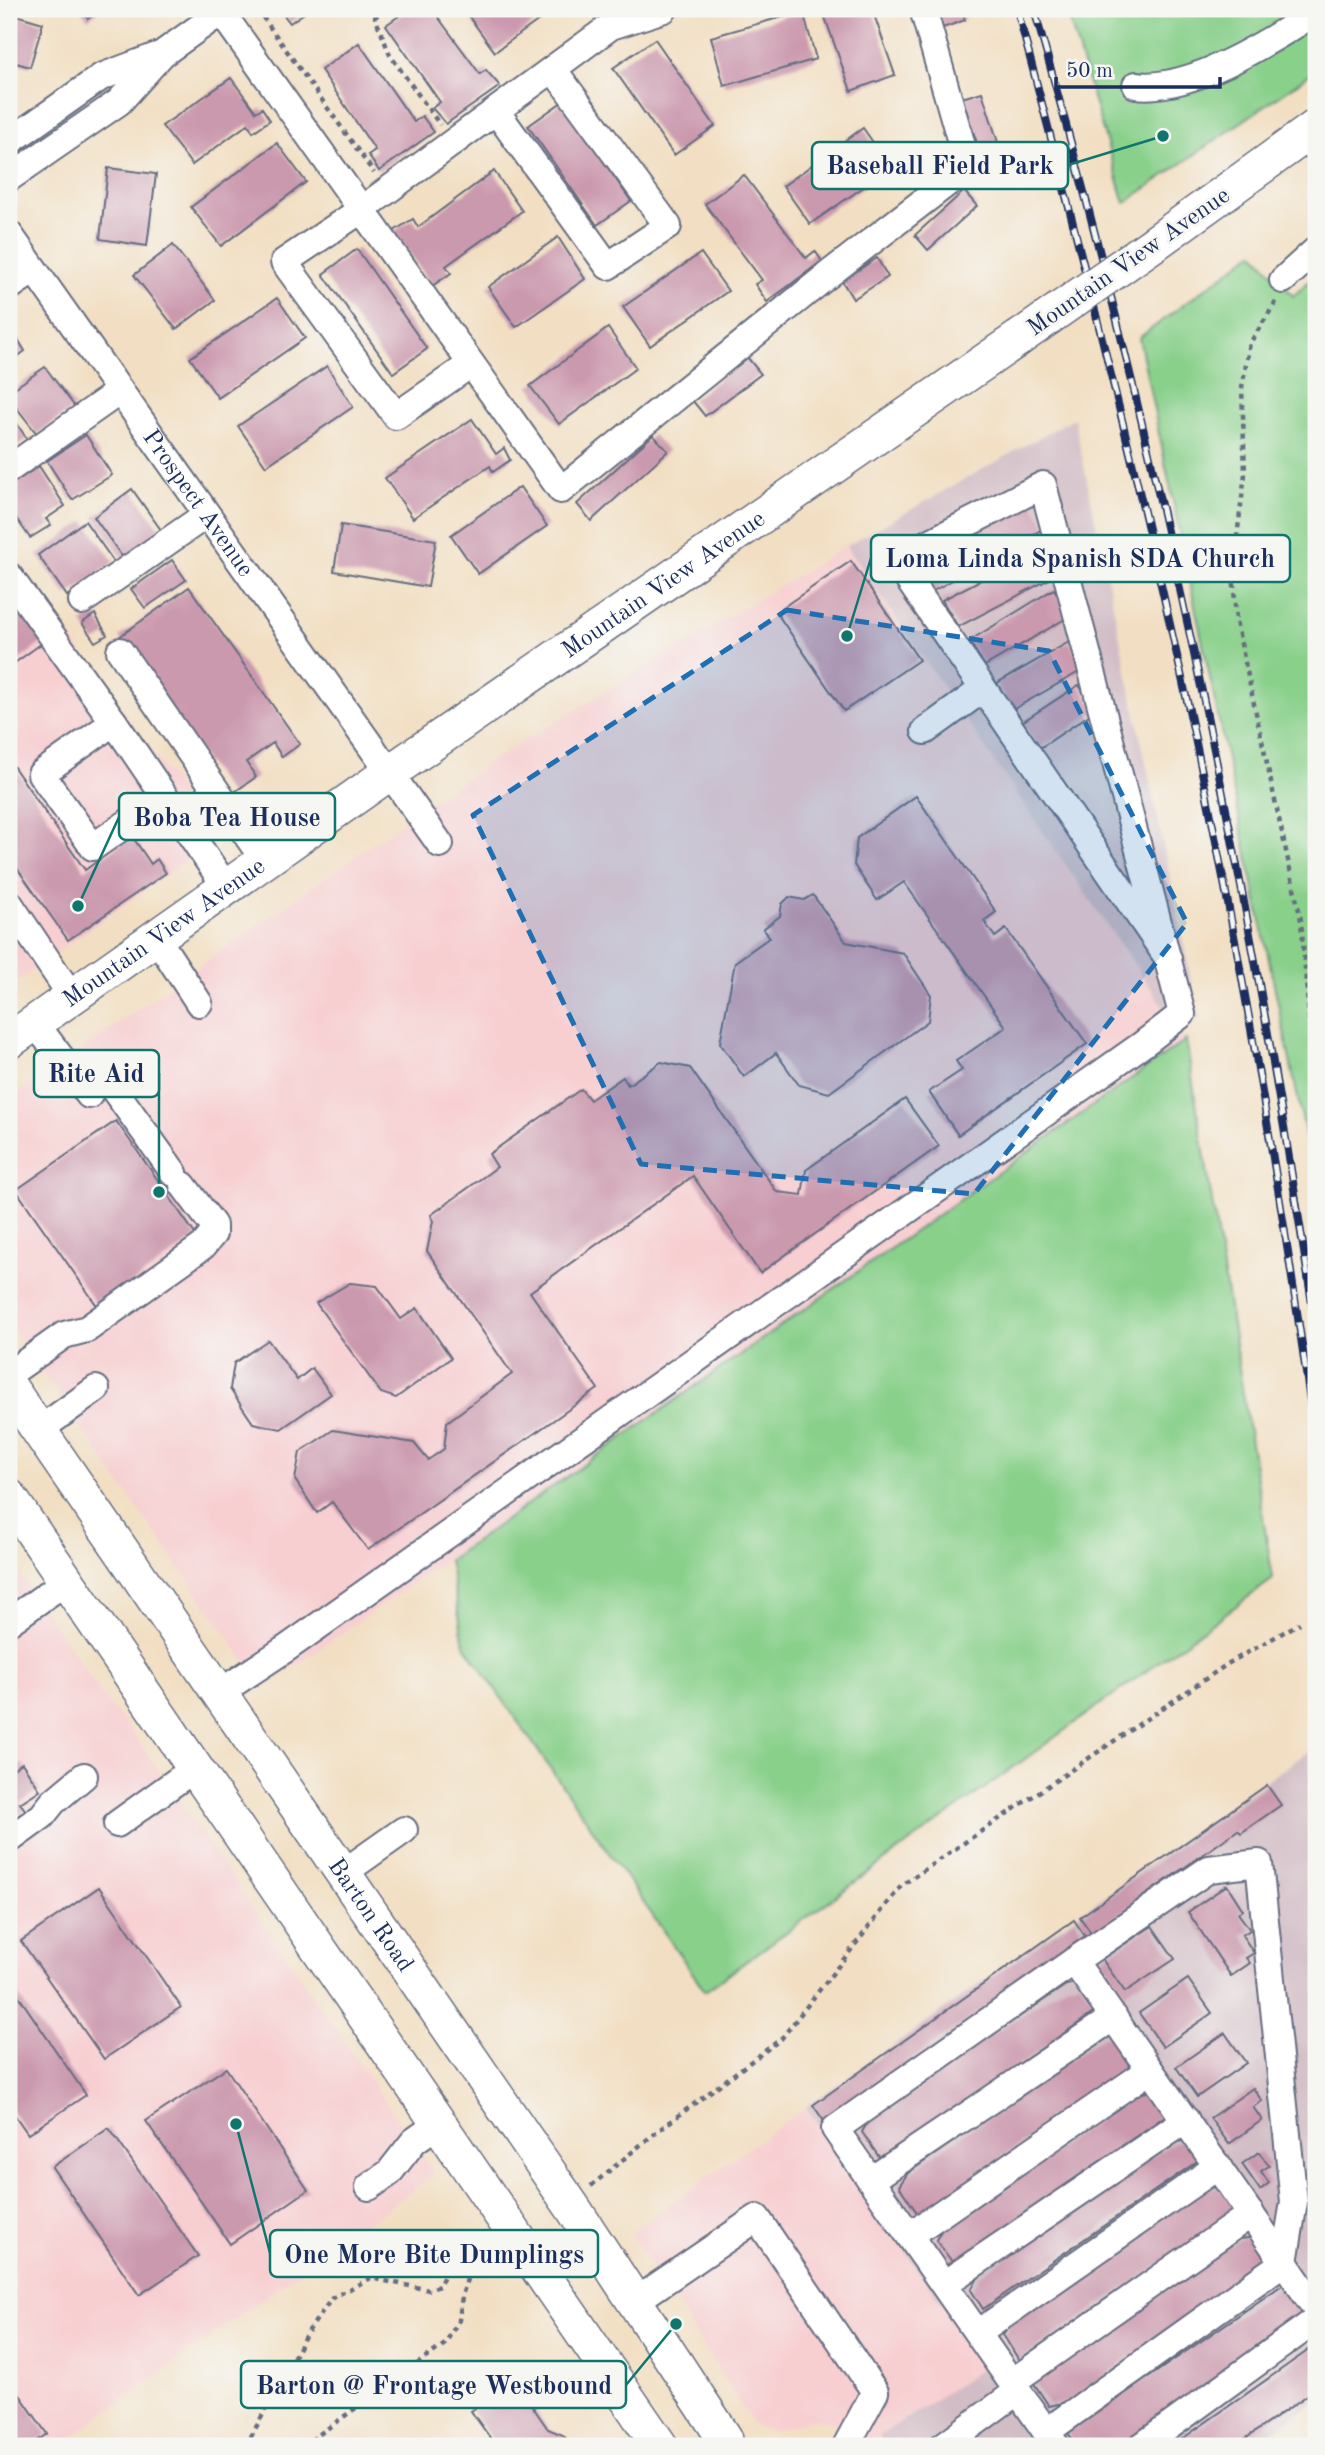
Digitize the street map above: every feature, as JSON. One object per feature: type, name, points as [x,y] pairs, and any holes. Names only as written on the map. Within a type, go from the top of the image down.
[{"type":"main road","name":"Mountain View Avenue","points":[[22,1032],[388,773],[1155,243],[1316,127]]},
{"type":"main road","name":"Barton Road","points":[[9,1387],[573,2208],[725,2439],[725,2446]]},
{"type":"main road","points":[[9,1497],[660,2446]]},
{"type":"street","points":[[9,178],[119,102],[162,54],[220,10],[561,490],[833,271],[968,167],[923,9]]},
{"type":"street","points":[[471,364],[396,416],[284,262],[611,26],[659,10]]},
{"type":"street","points":[[1136,85],[1152,87],[1202,75],[1316,12]]},
{"type":"street","points":[[9,142],[101,77],[162,54]]},
{"type":"street","points":[[496,111],[608,266],[668,226],[553,69]]},
{"type":"street","points":[[70,99],[88,124]]},
{"type":"street","points":[[38,121],[55,146]]},
{"type":"street","name":"Prospect Avenue","points":[[9,234],[440,844]]},
{"type":"street","points":[[1280,290],[1316,250]]},
{"type":"street","points":[[9,287],[34,270]]},
{"type":"street","points":[[9,469],[120,391]]},
{"type":"street","points":[[219,1693],[288,1648],[1182,1014],[1168,958],[1043,485],[895,560],[1168,958]]},
{"type":"street","points":[[82,601],[206,514]]},
{"type":"street","points":[[9,576],[114,722],[226,887]]},
{"type":"street","points":[[120,651],[264,860]]},
{"type":"street","points":[[925,731],[983,690]]},
{"type":"street","points":[[114,722],[41,774],[93,847],[165,797]]},
{"type":"street","points":[[9,903],[72,997]]},
{"type":"street","points":[[156,937],[199,1003]]},
{"type":"street","points":[[9,1374],[64,1335],[87,1329],[203,1246],[213,1234],[213,1225],[178,1179],[97,1086],[22,1032]]},
{"type":"street","points":[[39,1430],[96,1390]]},
{"type":"street","points":[[9,1622],[66,1581]]},
{"type":"street","points":[[117,1824],[195,1768]]},
{"type":"street","points":[[9,1840],[42,1816],[84,1776]]},
{"type":"street","points":[[9,1828],[46,1802],[57,1799]]},
{"type":"street","points":[[343,1873],[404,1830]]},
{"type":"street","points":[[1259,1863],[1294,2202],[1284,2262],[1051,2439],[835,2129],[1074,1961],[1209,1869],[1259,1863]]},
{"type":"street","points":[[1074,1961],[1316,2309]]},
{"type":"street","points":[[871,2180],[1114,2017]]},
{"type":"street","points":[[910,2235],[1150,2070]]},
{"type":"street","points":[[944,2284],[1186,2120]]},
{"type":"street","points":[[369,2187],[389,2173],[414,2141],[438,2124]]},
{"type":"street","points":[[978,2333],[1218,2166]]},
{"type":"street","points":[[943,2446],[1015,2386],[1251,2214]]},
{"type":"street","points":[[634,2302],[757,2218],[875,2392],[846,2446]]},
{"type":"street","points":[[1142,2446],[1316,2320]]},
{"type":"path","points":[[257,9],[356,151],[387,190]]},
{"type":"path","points":[[386,9],[375,17],[390,55],[452,143]]},
{"type":"path","points":[[1280,290],[1250,343],[1242,387],[1245,474],[1233,568],[1236,621],[1301,920],[1316,1103]]},
{"type":"path","points":[[573,2208],[595,2182],[781,2039],[902,1885],[1229,1663],[1300,1623]]},
{"type":"path","points":[[246,2446],[305,2336],[332,2298],[371,2278],[429,2290],[439,2286],[451,2262],[470,2242],[482,2240],[490,2249],[469,2272],[459,2320],[444,2344],[303,2446]]},
{"type":"highlighted area","points":[[787,610],[1049,651],[1187,923],[974,1194],[641,1164],[473,815]]},
{"type":"shaded area","points":[[1074,418],[1199,1017],[1180,1031],[846,546]]},
{"type":"shaded area","points":[[846,546],[1186,1040],[264,1688],[9,1325],[9,1100],[489,762]]},
{"type":"shaded area","points":[[9,550],[215,840],[9,987]]},
{"type":"shaded area","points":[[9,1559],[107,1702],[125,1722],[435,2174],[59,2446],[9,2446]]},
{"type":"shaded area","points":[[1309,1751],[1316,1837],[1316,2401],[1252,2446],[885,2446],[879,2436],[985,2367],[806,2107]]},
{"type":"shaded area","points":[[806,2107],[985,2367],[868,2443],[845,2427],[828,2421],[808,2420],[772,2431],[755,2427],[630,2233]]},
{"type":"green space","points":[[1066,9],[1316,9],[1316,70],[1125,203]]},
{"type":"green space","points":[[1254,252],[1293,296],[1316,275],[1316,1185],[1139,338]]},
{"type":"green space","points":[[1186,1040],[1273,1579],[705,1991],[464,1644],[449,1560]]},
{"type":"building","points":[[80,9],[102,9],[88,19]]},
{"type":"building","points":[[279,9],[310,9],[290,23]]},
{"type":"building","points":[[409,9],[432,9],[480,74],[486,70],[500,86],[446,124],[432,108],[440,102],[386,25]]},
{"type":"building","points":[[474,9],[554,9],[495,52],[467,14]]},
{"type":"building","points":[[822,9],[872,9],[895,75],[851,91]]},
{"type":"building","points":[[937,9],[962,9],[965,20],[943,28]]},
{"type":"building","points":[[803,11],[816,59],[724,86],[711,37]]},
{"type":"building","points":[[9,13],[43,23],[30,67],[9,61]]},
{"type":"building","points":[[655,39],[715,126],[674,155],[613,68]]},
{"type":"building","points":[[359,43],[414,122],[422,116],[434,132],[379,171],[368,155],[375,150],[321,70]]},
{"type":"building","points":[[231,78],[256,112],[262,108],[270,120],[253,132],[248,124],[192,165],[162,126]]},
{"type":"building","points":[[982,92],[1002,155],[983,161],[962,98]]},
{"type":"building","points":[[562,102],[631,201],[597,225],[528,126]]},
{"type":"building","points":[[863,128],[891,168],[810,224],[783,186]]},
{"type":"building","points":[[277,143],[306,182],[221,246],[191,207]]},
{"type":"building","points":[[108,168],[156,174],[147,246],[100,239]]},
{"type":"building","points":[[494,171],[522,211],[446,266],[451,273],[432,286],[394,231],[413,219],[418,227]]},
{"type":"building","points":[[744,175],[806,258],[815,251],[822,261],[767,302],[755,284],[762,280],[705,204]]},
{"type":"building","points":[[964,191],[977,206],[928,250],[915,235]]},
{"type":"building","points":[[558,237],[585,279],[516,327],[488,287]]},
{"type":"building","points":[[173,245],[215,300],[176,329],[134,275]]},
{"type":"building","points":[[357,249],[427,349],[393,373],[323,274]]},
{"type":"building","points":[[701,253],[728,291],[650,346],[623,307]]},
{"type":"building","points":[[877,258],[888,277],[853,299],[842,281]]},
{"type":"building","points":[[277,298],[305,338],[218,398],[190,358]]},
{"type":"building","points":[[9,325],[25,351],[9,363]]},
{"type":"building","points":[[608,328],[636,368],[559,424],[530,386]]},
{"type":"building","points":[[747,357],[761,374],[705,416],[692,400]]},
{"type":"building","points":[[327,366],[353,407],[266,466],[238,426]]},
{"type":"building","points":[[45,367],[75,407],[37,434],[9,398],[9,392]]},
{"type":"building","points":[[9,412],[27,439],[9,453]]},
{"type":"building","points":[[472,419],[496,454],[504,448],[510,460],[493,472],[490,466],[413,518],[385,478]]},
{"type":"building","points":[[86,435],[112,475],[72,500],[47,461]]},
{"type":"building","points":[[653,435],[668,451],[591,521],[577,504]]},
{"type":"building","points":[[39,466],[65,506],[46,519],[51,525],[30,538],[9,508],[9,486]]},
{"type":"building","points":[[520,487],[547,526],[478,574],[451,535]]},
{"type":"building","points":[[132,489],[161,530],[123,558],[94,517]]},
{"type":"building","points":[[1031,500],[1046,527],[933,591],[916,565]]},
{"type":"building","points":[[85,521],[114,562],[67,596],[38,555]]},
{"type":"building","points":[[341,525],[436,540],[428,587],[334,571]]},
{"type":"building","points":[[1044,547],[1057,575],[958,627],[942,600]]},
{"type":"building","points":[[172,560],[186,580],[145,608],[131,589]]},
{"type":"building","points":[[851,561],[919,660],[844,711],[776,612]]},
{"type":"building","points":[[189,587],[300,744],[282,757],[273,743],[246,762],[256,777],[230,795],[119,637]]},
{"type":"building","points":[[9,589],[45,641],[9,667]]},
{"type":"building","points":[[1054,589],[1070,616],[985,666],[969,641]]},
{"type":"building","points":[[95,614],[107,635],[95,642],[82,623]]},
{"type":"building","points":[[1069,642],[1084,669],[1012,710],[997,683]]},
{"type":"building","points":[[1079,685],[1095,711],[1040,748],[1022,722]]},
{"type":"building","points":[[9,760],[85,870],[132,836],[151,864],[157,859],[166,873],[68,940],[9,857]]},
{"type":"building","points":[[916,796],[996,912],[984,921],[995,937],[1006,929],[1087,1044],[958,1135],[929,1092],[962,1070],[956,1061],[1006,1027],[904,882],[877,900],[854,865],[857,838]]},
{"type":"building","points":[[813,895],[846,942],[903,953],[931,995],[928,1021],[829,1093],[799,1085],[776,1053],[744,1077],[720,1043],[735,962],[770,937],[763,929],[780,916],[782,904],[789,897],[804,900]]},
{"type":"building","points":[[661,1062],[690,1068],[777,1192],[802,1195],[806,1170],[905,1099],[939,1146],[760,1273],[693,1176],[530,1292],[598,1389],[368,1550],[332,1502],[317,1513],[295,1480],[300,1452],[333,1430],[414,1443],[428,1460],[444,1449],[447,1422],[512,1374],[427,1251],[433,1221],[431,1215],[497,1167],[489,1154],[581,1089],[590,1100],[623,1077],[628,1085]]},
{"type":"building","points":[[116,1121],[160,1183],[180,1169],[188,1181],[168,1195],[197,1237],[98,1307],[16,1190]]},
{"type":"building","points":[[350,1283],[377,1286],[401,1319],[417,1308],[451,1358],[396,1398],[381,1393],[316,1303]]},
{"type":"building","points":[[268,1340],[297,1380],[312,1368],[331,1394],[281,1429],[253,1423],[230,1389],[234,1363]]},
{"type":"building","points":[[22,1763],[40,1790],[20,1803],[26,1811],[9,1822],[9,1772]]},
{"type":"building","points":[[1267,1785],[1281,1805],[1241,1833],[1238,1830],[1091,1933],[1080,1917]]},
{"type":"building","points":[[1227,1885],[1243,1910],[1238,1913],[1250,1930],[1242,1935],[1254,1953],[1246,1958],[1250,1963],[1231,1976],[1188,1912]]},
{"type":"building","points":[[99,1887],[181,2007],[104,2059],[21,1941]]},
{"type":"building","points":[[1074,1920],[1085,1936],[824,2121],[813,2105]]},
{"type":"building","points":[[1152,1926],[1175,1959],[1125,1992],[1102,1959]]},
{"type":"building","points":[[1188,1979],[1212,2013],[1163,2047],[1139,2013]]},
{"type":"building","points":[[9,1982],[86,2095],[28,2134],[9,2107]]},
{"type":"building","points":[[1080,1982],[1099,2009],[881,2160],[862,2132],[870,2118],[1066,1985]]},
{"type":"building","points":[[1225,2033],[1246,2063],[1197,2097],[1176,2067]]},
{"type":"building","points":[[1118,2036],[1137,2064],[918,2214],[899,2186],[908,2173],[1103,2037]]},
{"type":"building","points":[[226,2068],[308,2190],[230,2244],[146,2121]]},
{"type":"building","points":[[1253,2088],[1262,2101],[1253,2107],[1262,2120],[1229,2144],[1210,2118]]},
{"type":"building","points":[[1156,2090],[1171,2112],[953,2263],[936,2240],[943,2227],[1138,2094]]},
{"type":"building","points":[[109,2128],[198,2256],[139,2295],[52,2167]]},
{"type":"building","points":[[1191,2140],[1202,2158],[983,2309],[971,2290],[979,2276],[1174,2142]]},
{"type":"building","points":[[1259,2152],[1269,2166],[1261,2171],[1269,2183],[1260,2190],[1242,2164]]},
{"type":"building","points":[[1221,2187],[1238,2210],[1019,2360],[1003,2335],[1012,2322],[1206,2188]]},
{"type":"building","points":[[1257,2237],[1268,2254],[1259,2268],[1066,2402],[1049,2406],[1033,2382],[1240,2239]]},
{"type":"building","points":[[1288,2281],[1306,2309],[1297,2324],[1120,2446],[1077,2446],[1068,2433]]},
{"type":"building","points":[[1316,2345],[1316,2389],[1235,2446],[1172,2446]]},
{"type":"building","points":[[9,2379],[47,2434],[29,2446],[9,2446]]},
{"type":"building","points":[[515,2381],[548,2429],[563,2435],[572,2446],[496,2446],[471,2411]]},
{"type":"railway","points":[[1017,9],[1107,359],[1189,710],[1259,1076],[1316,1443]]},
{"type":"railway","points":[[1034,9],[1121,336],[1196,665],[1261,997],[1316,1330]]},
{"type":"place","name":"Baseball Field Park","points":[[1163,136]]},
{"type":"place","name":"Loma Linda Spanish SDA Church","points":[[847,636]]},
{"type":"place","name":"Boba Tea House","points":[[78,906]]},
{"type":"place","name":"Rite Aid","points":[[159,1192]]},
{"type":"place","name":"One More Bite Dumplings","points":[[236,2124]]},
{"type":"place","name":"Barton @ Frontage Westbound","points":[[676,2324]]}]
